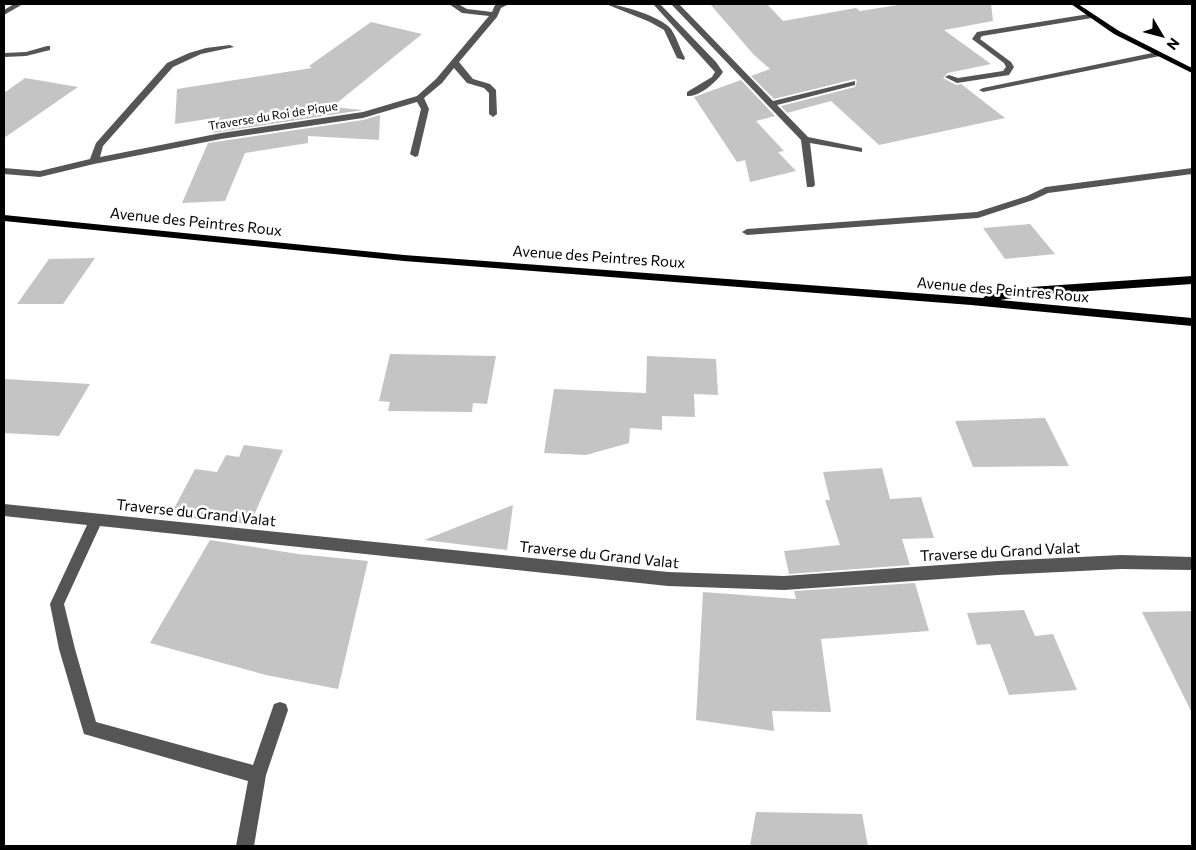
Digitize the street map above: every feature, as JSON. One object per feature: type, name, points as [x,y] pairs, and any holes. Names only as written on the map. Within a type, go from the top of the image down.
[{"type":"main road","points":[[1074,4],[1089,16],[1135,43],[1192,71]]},
{"type":"main road","name":"Avenue des Peintres Roux","points":[[4,218],[404,258],[971,301],[1192,322]]},
{"type":"main road","points":[[971,301],[1032,291],[1192,280]]},
{"type":"street","points":[[4,13],[19,4]]},
{"type":"street","points":[[453,4],[465,11],[494,15]]},
{"type":"street","name":"Traverse du Roi de Pique","points":[[4,171],[40,174],[94,161],[221,136],[363,115],[420,98],[439,81],[494,15],[498,6],[505,4]]},
{"type":"street","points":[[609,4],[653,20],[667,29],[681,58]]},
{"type":"street","points":[[656,4],[719,72],[715,80],[690,94]]},
{"type":"street","points":[[675,4],[806,139],[860,150]]},
{"type":"street","points":[[949,77],[957,81],[1006,73],[1010,68],[1007,62],[976,39],[980,34],[1089,16]]},
{"type":"street","points":[[94,161],[99,145],[170,65],[183,57],[205,49],[230,47]]},
{"type":"street","points":[[4,55],[26,54],[47,48]]},
{"type":"street","points":[[983,90],[1157,54]]},
{"type":"street","points":[[454,62],[470,81],[487,86],[493,92],[493,114]]},
{"type":"street","points":[[770,104],[852,83]]},
{"type":"street","points":[[415,154],[425,108],[420,98]]},
{"type":"street","points":[[806,139],[810,185]]},
{"type":"street","points":[[747,232],[978,215],[1030,198],[1046,190],[1192,171]]},
{"type":"street","name":"Traverse du Grand Valat","points":[[4,510],[668,579],[784,583],[1007,567],[1121,562],[1192,564]]},
{"type":"street","points":[[96,519],[57,604],[66,649],[90,728],[258,775]]},
{"type":"street","points":[[245,846],[258,775],[280,710]]},
{"type":"building","points":[[710,4],[767,4],[783,21],[856,8],[860,11],[904,4],[991,4],[993,21],[944,30],[991,64],[948,73],[943,78],[956,85],[961,84],[1005,118],[879,145],[831,101],[787,113],[781,106],[855,87],[857,81],[855,79],[774,99],[751,76],[770,69],[754,55]]},
{"type":"building","points":[[371,22],[422,34],[332,107],[363,110],[213,133],[220,117],[175,124],[177,89],[312,68],[309,66]]},
{"type":"building","points":[[25,78],[78,87],[4,138],[4,93]]},
{"type":"building","points":[[741,80],[775,116],[756,121],[784,151],[778,152],[796,171],[750,182],[745,160],[737,162],[694,97]]},
{"type":"building","points":[[380,115],[379,140],[308,136],[308,143],[245,153],[225,201],[182,203],[208,143],[363,120]]},
{"type":"building","points":[[1030,224],[1055,254],[1005,259],[983,228]]},
{"type":"building","points":[[95,258],[63,304],[17,304],[49,259]]},
{"type":"building","points":[[390,354],[496,356],[487,404],[473,403],[472,412],[388,411],[390,402],[379,401]]},
{"type":"building","points":[[647,356],[716,359],[718,395],[694,394],[695,417],[662,416],[662,430],[630,428],[629,443],[586,455],[544,453],[554,389],[646,393]]},
{"type":"building","points":[[4,379],[90,384],[59,436],[4,433]]},
{"type":"building","points":[[1045,418],[1069,466],[973,467],[955,421]]},
{"type":"building","points":[[244,445],[283,450],[250,524],[170,516],[195,469],[217,472],[226,455],[239,457]]},
{"type":"building","points":[[882,468],[890,499],[921,497],[934,538],[902,539],[910,565],[789,574],[784,551],[840,545],[825,500],[830,500],[823,472]]},
{"type":"building","points":[[513,505],[507,550],[424,540]]},
{"type":"building","points":[[210,540],[298,554],[368,561],[338,689],[266,675],[150,643]]},
{"type":"building","points":[[915,583],[929,631],[821,639],[831,712],[772,711],[774,731],[696,720],[703,592],[796,599],[794,591]]},
{"type":"building","points":[[1024,610],[1035,636],[1053,634],[1077,690],[1009,695],[990,644],[977,645],[967,613]]},
{"type":"building","points":[[1192,611],[1192,713],[1142,612]]},
{"type":"building","points":[[756,812],[862,814],[868,846],[750,846]]}]
